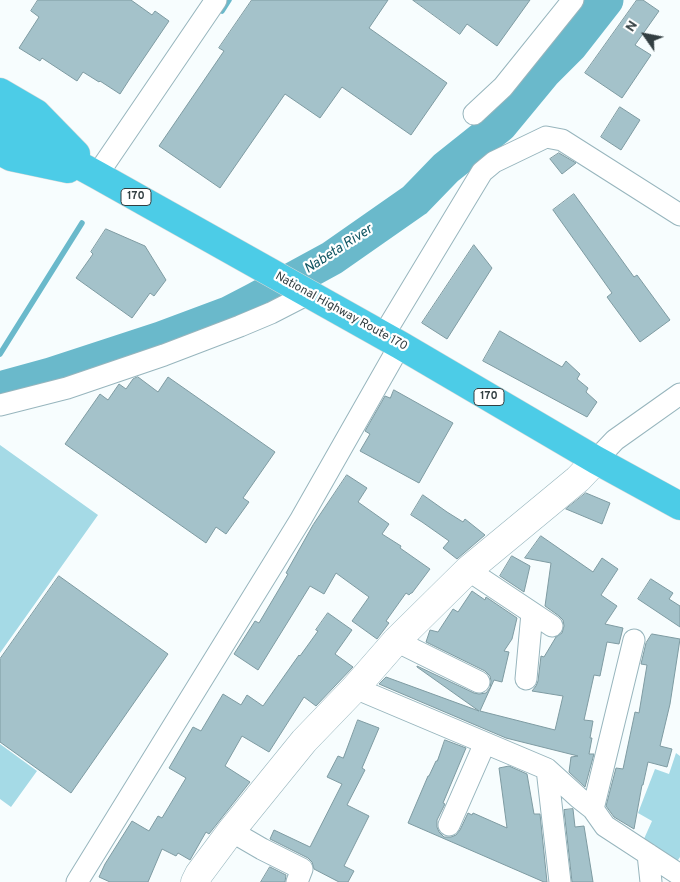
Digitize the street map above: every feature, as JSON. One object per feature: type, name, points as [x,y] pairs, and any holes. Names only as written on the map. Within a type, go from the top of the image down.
[{"type":"highway","name":"170","points":[[0,92],[36,113],[97,175]]},
{"type":"highway","name":"National Highway Route 170","points":[[0,122],[391,340],[596,460],[680,506]]},
{"type":"highway","name":"170","points":[[0,151],[11,157],[97,175]]},
{"type":"street","points":[[97,175],[216,0]]},
{"type":"street","points":[[474,114],[503,87],[573,0]]},
{"type":"street","points":[[77,882],[301,519],[391,340],[482,172],[494,162],[546,137],[562,140],[680,215]]},
{"type":"street","points":[[0,405],[68,388],[164,355],[271,313],[303,291]]},
{"type":"street","points":[[195,882],[230,831],[304,741],[355,688],[396,641],[468,570],[578,478],[615,440],[680,394]]},
{"type":"street","points":[[468,570],[552,626]]},
{"type":"street","points":[[526,680],[532,613]]},
{"type":"street","points":[[594,809],[634,640]]},
{"type":"street","points":[[396,641],[479,682]]},
{"type":"street","points":[[355,688],[547,769],[594,809],[605,826],[680,875]]},
{"type":"street","points":[[449,825],[485,743]]},
{"type":"street","points":[[547,769],[560,882]]},
{"type":"street","points":[[230,831],[302,869],[297,882]]},
{"type":"street","points":[[648,854],[651,882]]},
{"type":"shaded area","points":[[0,445],[98,515],[0,653]]},
{"type":"shaded area","points":[[0,744],[37,771],[11,807],[0,799]]},
{"type":"shaded area","points":[[676,753],[680,756],[680,857],[676,863],[643,841],[652,821],[638,813],[655,769],[669,774]]},
{"type":"building","points":[[38,0],[131,0],[152,15],[155,11],[169,21],[120,94],[83,72],[77,81],[42,58],[40,61],[19,48],[39,17],[31,11]]},
{"type":"building","points":[[252,0],[388,0],[369,28],[447,83],[411,135],[342,87],[320,118],[285,94],[220,188],[159,146],[224,51],[219,48]]},
{"type":"building","points":[[413,0],[530,0],[497,46],[467,24],[460,34]]},
{"type":"building","points":[[637,0],[643,0],[659,11],[635,45],[651,55],[622,98],[585,73]]},
{"type":"building","points":[[620,107],[640,120],[621,150],[601,137]]},
{"type":"building","points":[[559,153],[576,163],[562,174],[550,159]]},
{"type":"building","points":[[574,194],[634,277],[637,275],[670,320],[640,342],[607,297],[612,293],[553,210]]},
{"type":"building","points":[[106,229],[145,246],[166,280],[154,296],[150,293],[132,318],[76,278],[93,254],[91,252]]},
{"type":"building","points":[[474,245],[492,268],[447,339],[422,323]]},
{"type":"building","points":[[500,331],[562,367],[566,361],[580,374],[577,379],[588,388],[586,392],[597,402],[587,417],[483,361]]},
{"type":"building","points":[[138,377],[158,392],[168,377],[275,452],[243,498],[249,502],[226,534],[216,527],[206,543],[65,444],[100,394],[108,400],[119,384],[126,389],[133,379]]},
{"type":"building","points":[[394,390],[453,423],[419,483],[360,451],[370,434],[365,431],[385,396],[390,398]]},
{"type":"building","points":[[347,475],[367,488],[358,502],[389,524],[382,534],[430,569],[412,593],[409,595],[406,593],[386,621],[389,623],[377,639],[352,621],[369,597],[336,573],[324,594],[310,586],[258,670],[234,654],[255,621],[259,623],[288,574],[286,573],[313,525]]},
{"type":"building","points":[[586,493],[610,503],[602,524],[566,509]]},
{"type":"building","points":[[423,495],[463,522],[465,519],[485,535],[457,559],[443,548],[449,541],[411,515]]},
{"type":"building","points":[[541,536],[593,572],[602,558],[618,569],[601,595],[617,606],[605,624],[623,628],[619,644],[607,642],[600,676],[594,675],[584,720],[593,721],[589,754],[594,754],[585,787],[569,772],[571,757],[578,756],[506,738],[379,684],[386,677],[479,711],[417,667],[474,693],[486,693],[490,688],[490,676],[485,671],[426,642],[430,630],[438,632],[453,609],[458,612],[472,591],[485,600],[486,597],[517,618],[512,639],[504,651],[509,652],[502,682],[494,680],[480,711],[555,730],[563,696],[532,691],[538,681],[541,656],[544,657],[556,637],[562,633],[564,626],[563,620],[545,606],[551,563],[525,558]]},
{"type":"building","points":[[512,556],[530,566],[524,592],[500,576]]},
{"type":"building","points":[[59,576],[168,654],[71,793],[0,742],[0,659]]},
{"type":"building","points":[[651,579],[673,593],[669,599],[680,606],[680,627],[638,599]]},
{"type":"building","points":[[328,613],[352,630],[335,654],[353,667],[316,706],[304,697],[269,752],[242,736],[225,766],[250,782],[209,834],[206,832],[190,860],[178,853],[176,856],[162,849],[148,882],[110,882],[99,877],[132,821],[149,831],[158,816],[162,818],[186,778],[169,768],[193,727],[201,731],[223,694],[241,705],[247,695],[263,706],[318,631],[316,630]]},
{"type":"building","points":[[652,634],[680,639],[670,704],[660,746],[672,749],[667,767],[648,762],[634,829],[614,817],[606,806],[616,768],[623,769],[635,712],[639,713],[647,665],[641,664],[646,643]]},
{"type":"building","points":[[358,720],[379,728],[362,768],[365,770],[347,805],[369,816],[344,866],[354,871],[348,882],[339,882],[314,869],[312,862],[308,858],[270,839],[274,830],[310,847],[342,784],[327,777],[338,756],[343,758]]},
{"type":"building","points":[[445,740],[466,748],[437,820],[439,832],[444,837],[456,835],[468,813],[472,815],[473,813],[507,828],[499,768],[509,766],[527,774],[534,814],[540,814],[547,882],[408,823]]},
{"type":"building","points":[[573,809],[575,827],[584,826],[593,882],[572,882],[564,810]]},
{"type":"building","points":[[270,867],[286,875],[285,882],[261,882]]},
{"type":"waterway","points":[[222,11],[229,0]]},
{"type":"waterway","name":"Nabeta River","points":[[0,389],[51,375],[161,339],[228,314],[332,258],[415,200],[446,168],[500,125],[543,73],[570,46],[606,0]]},
{"type":"waterway","points":[[0,354],[82,223]]}]
